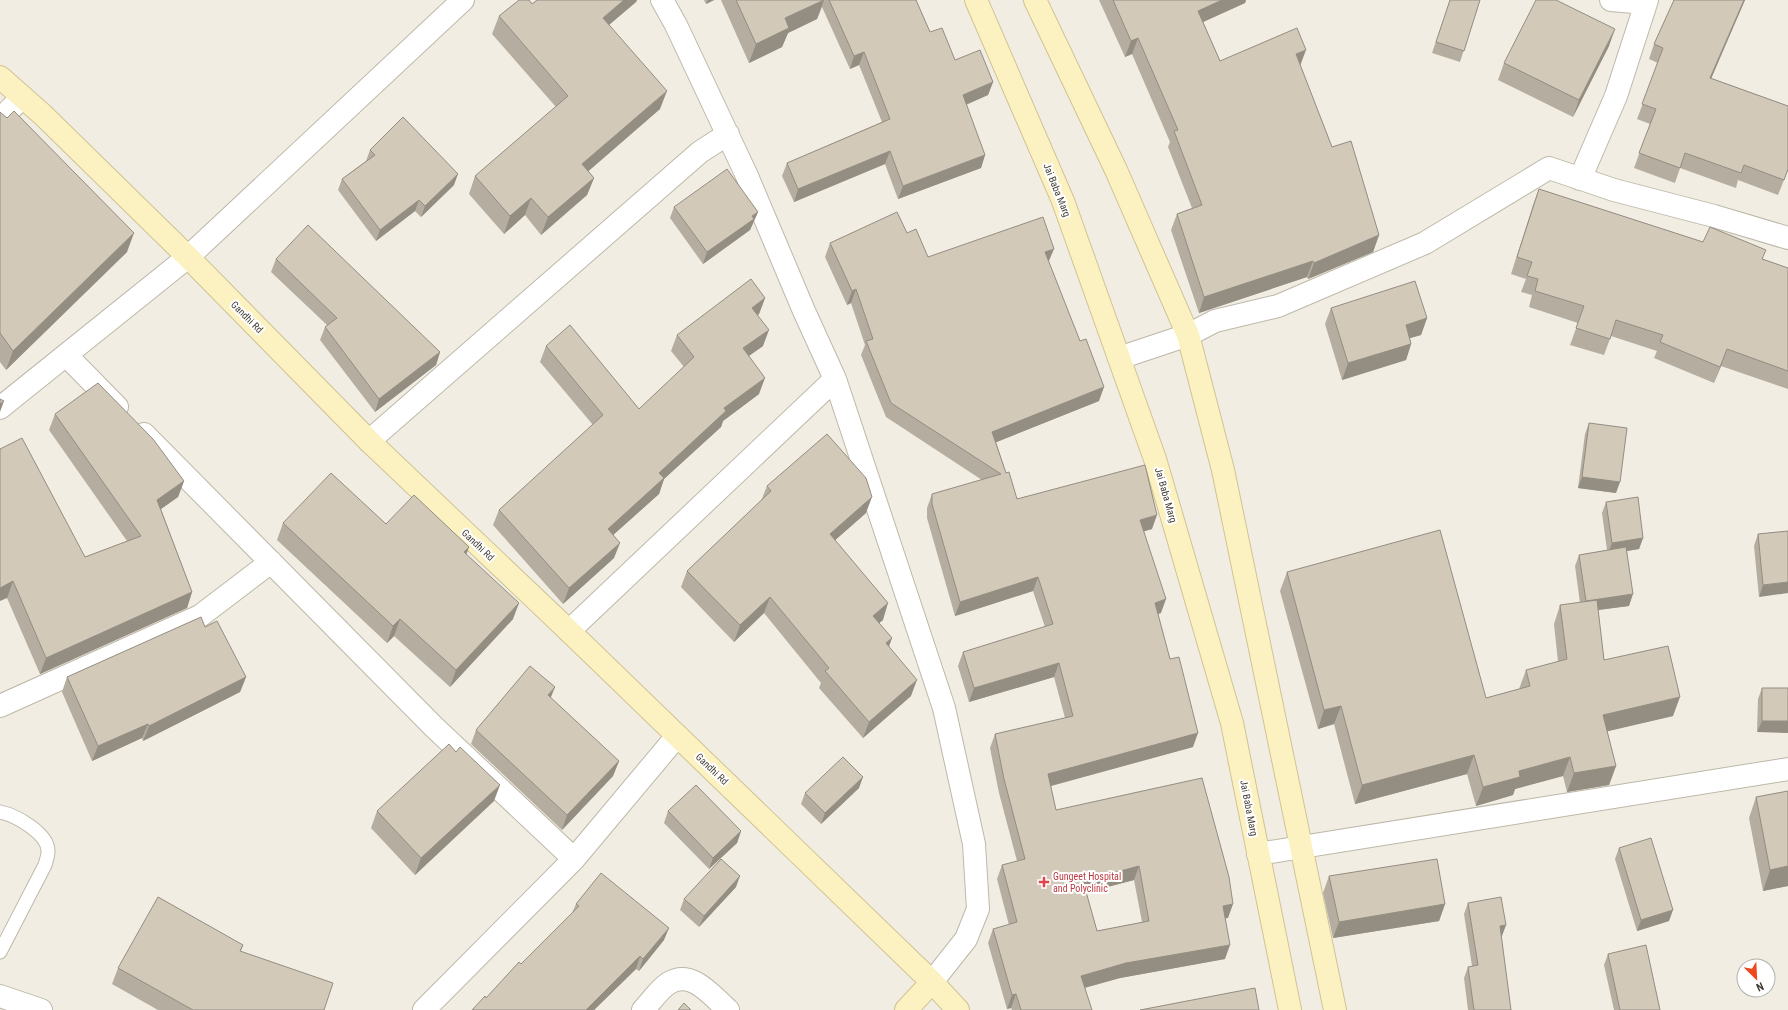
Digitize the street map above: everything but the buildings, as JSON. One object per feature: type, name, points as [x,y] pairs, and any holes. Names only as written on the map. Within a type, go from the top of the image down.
[{"type":"street","points":[[0,408],[188,257],[463,0]]},
{"type":"street","points":[[662,0],[676,25],[728,134],[835,379],[944,708],[974,844],[978,908],[966,939],[932,982],[906,1010]]},
{"type":"street","name":"Jai Baba Marg","points":[[976,0],[1063,202],[1155,460],[1232,723],[1290,1010]]},
{"type":"street","points":[[1034,0],[1116,170],[1188,335],[1223,470],[1335,1010]]},
{"type":"street","points":[[1580,179],[1616,96],[1646,2],[1611,0]]},
{"type":"street","name":"Gandhi Rd","points":[[0,77],[188,257],[369,441],[569,631],[932,982],[958,1010]]},
{"type":"street","points":[[0,120],[22,97]]},
{"type":"street","points":[[369,441],[700,152],[728,134]]},
{"type":"street","points":[[1119,358],[1188,335],[1215,321],[1278,306],[1425,243],[1549,168],[1614,190],[1722,218],[1788,238]]},
{"type":"street","points":[[66,355],[434,727],[574,859]]},
{"type":"street","points":[[569,631],[835,379]]},
{"type":"street","points":[[0,706],[200,616],[271,562]]},
{"type":"street","points":[[424,1010],[574,859],[677,736]]},
{"type":"street","points":[[1258,854],[1788,769]]},
{"type":"street","points":[[643,1010],[668,983],[683,978],[698,982],[728,1010]]},
{"type":"street","points":[[0,996],[41,1010]]},
{"type":"lane","points":[[0,812],[6,813],[30,825],[42,837],[49,852],[45,865],[0,952]]},
{"type":"place","name":"Gungeet Hospital and Polyclinic","points":[[1044,882]]}]
